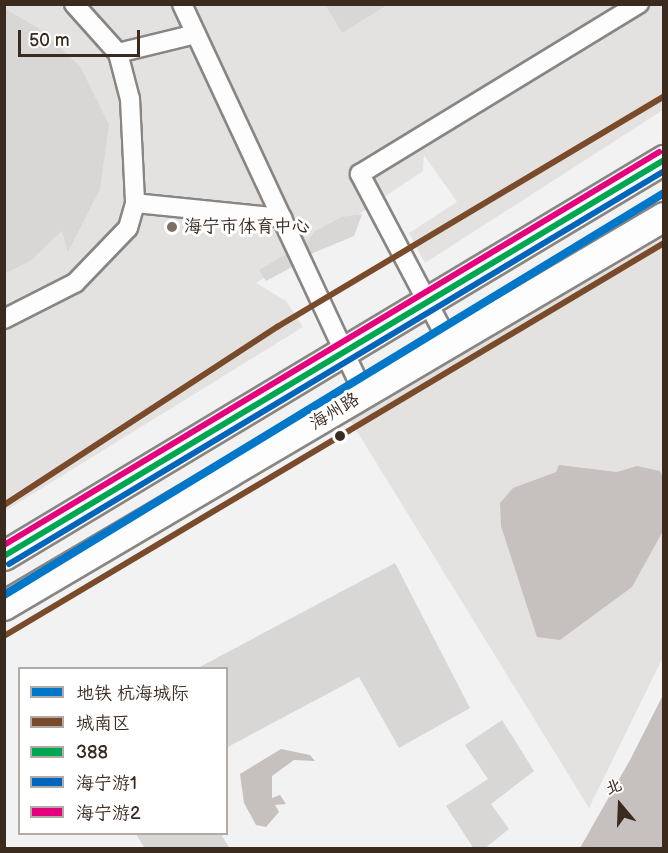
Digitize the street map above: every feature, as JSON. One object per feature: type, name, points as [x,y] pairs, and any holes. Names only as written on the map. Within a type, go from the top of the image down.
[{"type":"main road","points":[[4,556],[663,160]]},
{"type":"main road","name":"海州路","points":[[4,606],[364,394],[448,341],[663,217]]},
{"type":"street","points":[[4,318],[75,283],[128,228],[135,203],[130,99],[118,53],[74,4]]},
{"type":"street","points":[[182,4],[364,394]]},
{"type":"street","points":[[448,341],[360,174],[639,4]]},
{"type":"street","points":[[118,53],[196,34]]},
{"type":"street","points":[[135,203],[282,218]]},
{"type":"shaded area","name":"海宁市体育中心","points":[[5,5],[663,5],[663,110],[425,263],[409,233],[457,202],[424,155],[423,171],[256,283],[286,301],[303,327],[5,511]]},
{"type":"shaded area","points":[[663,238],[663,657],[589,808],[350,420]]},
{"type":"shaded area","points":[[559,465],[617,472],[637,466],[660,471],[664,480],[663,531],[632,587],[560,640],[537,637],[501,526],[500,503],[513,488],[556,472]]},
{"type":"shaded area","points":[[663,695],[663,848],[580,848],[630,760]]},
{"type":"shaded area","points":[[281,749],[310,755],[315,761],[294,760],[272,776],[272,798],[280,795],[286,804],[275,805],[279,812],[266,827],[256,825],[244,803],[240,774]]},
{"type":"building","points":[[325,4],[389,4],[342,33]]},
{"type":"building","points":[[4,8],[38,28],[80,66],[109,125],[100,189],[68,252],[62,231],[30,261],[4,274]]},
{"type":"building","points":[[362,214],[354,236],[311,254],[306,243],[315,231],[342,217]]},
{"type":"building","points":[[286,254],[292,267],[266,281],[259,270]]},
{"type":"building","points":[[395,563],[470,708],[399,748],[359,677],[228,747],[228,667],[200,667]]},
{"type":"building","points":[[502,720],[534,771],[491,804],[509,829],[484,849],[474,849],[446,806],[488,779],[465,745]]},
{"type":"building","points":[[137,835],[222,835],[230,849],[145,849]]},
{"type":"metro line","name":"杭海城际","points":[[4,595],[664,193]]},
{"type":"transit line","name":"城南区","points":[[4,505],[277,327],[664,96]]},
{"type":"transit line","name":"海宁游2","points":[[4,545],[659,152]]},
{"type":"transit line","name":"388","points":[[4,556],[664,160]]},
{"type":"transit line","name":"海宁游1","points":[[9,564],[664,171]]},
{"type":"transit line","name":"城南区","points":[[4,636],[664,243]]},
{"type":"place","name":"海宁市体育中心","points":[[172,227]]}]
